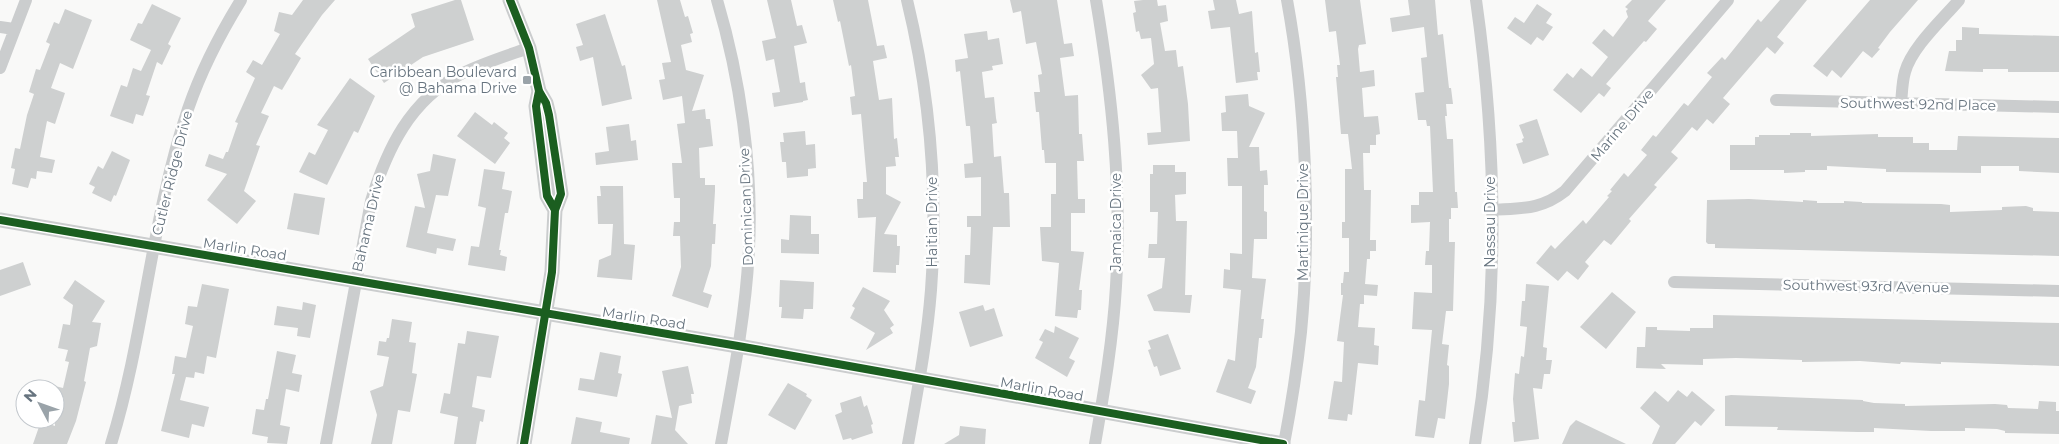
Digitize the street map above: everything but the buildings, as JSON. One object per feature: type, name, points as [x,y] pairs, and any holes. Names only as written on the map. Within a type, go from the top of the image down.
[{"type":"street","points":[[0,68],[26,0]]},
{"type":"street","name":"Cutler Ridge Drive","points":[[111,444],[136,344],[172,164],[189,106],[213,50],[241,0]]},
{"type":"street","points":[[510,0],[529,48],[539,91],[536,106],[547,196],[555,210],[552,272],[524,444]]},
{"type":"street","name":"Dominican Drive","points":[[717,0],[736,82],[748,176],[750,246],[743,316],[721,444]]},
{"type":"street","name":"Haitian Drive","points":[[907,0],[924,92],[932,173],[931,292],[908,444]]},
{"type":"street","name":"Jamaica Drive","points":[[1095,444],[1114,307],[1118,242],[1114,131],[1107,66],[1096,0]]},
{"type":"street","name":"Martinique Drive","points":[[1283,444],[1301,331],[1305,238],[1305,188],[1299,91],[1287,0]]},
{"type":"street","name":"Nassau Drive","points":[[1475,444],[1485,375],[1492,210],[1488,105],[1476,0]]},
{"type":"street","name":"Marine Drive","points":[[1492,210],[1542,205],[1553,201],[1565,191],[1728,0]]},
{"type":"street","points":[[1901,104],[1904,73],[1910,60],[1922,43],[1960,0]]},
{"type":"street","points":[[0,27],[14,29]]},
{"type":"street","name":"Bahama Drive","points":[[326,444],[369,209],[387,154],[405,123],[419,106],[453,79],[478,67],[529,48]]},
{"type":"street","name":"Southwest 92nd Place","points":[[1776,100],[2059,107]]},
{"type":"street","name":"Marlin Road","points":[[0,220],[738,346],[1283,444]]},
{"type":"street","name":"Southwest 93rd Avenue","points":[[1674,282],[2059,291]]},
{"type":"cycle path","points":[[510,0],[529,48],[539,91],[546,103],[561,194],[555,210],[552,272],[524,444]]},
{"type":"cycle path","points":[[539,91],[536,106],[547,196],[555,210]]},
{"type":"cycle path","points":[[0,220],[738,346],[1283,444]]},
{"type":"place","name":"Caribbean Boulevard @ Bahama Drive","points":[[527,80]]}]
